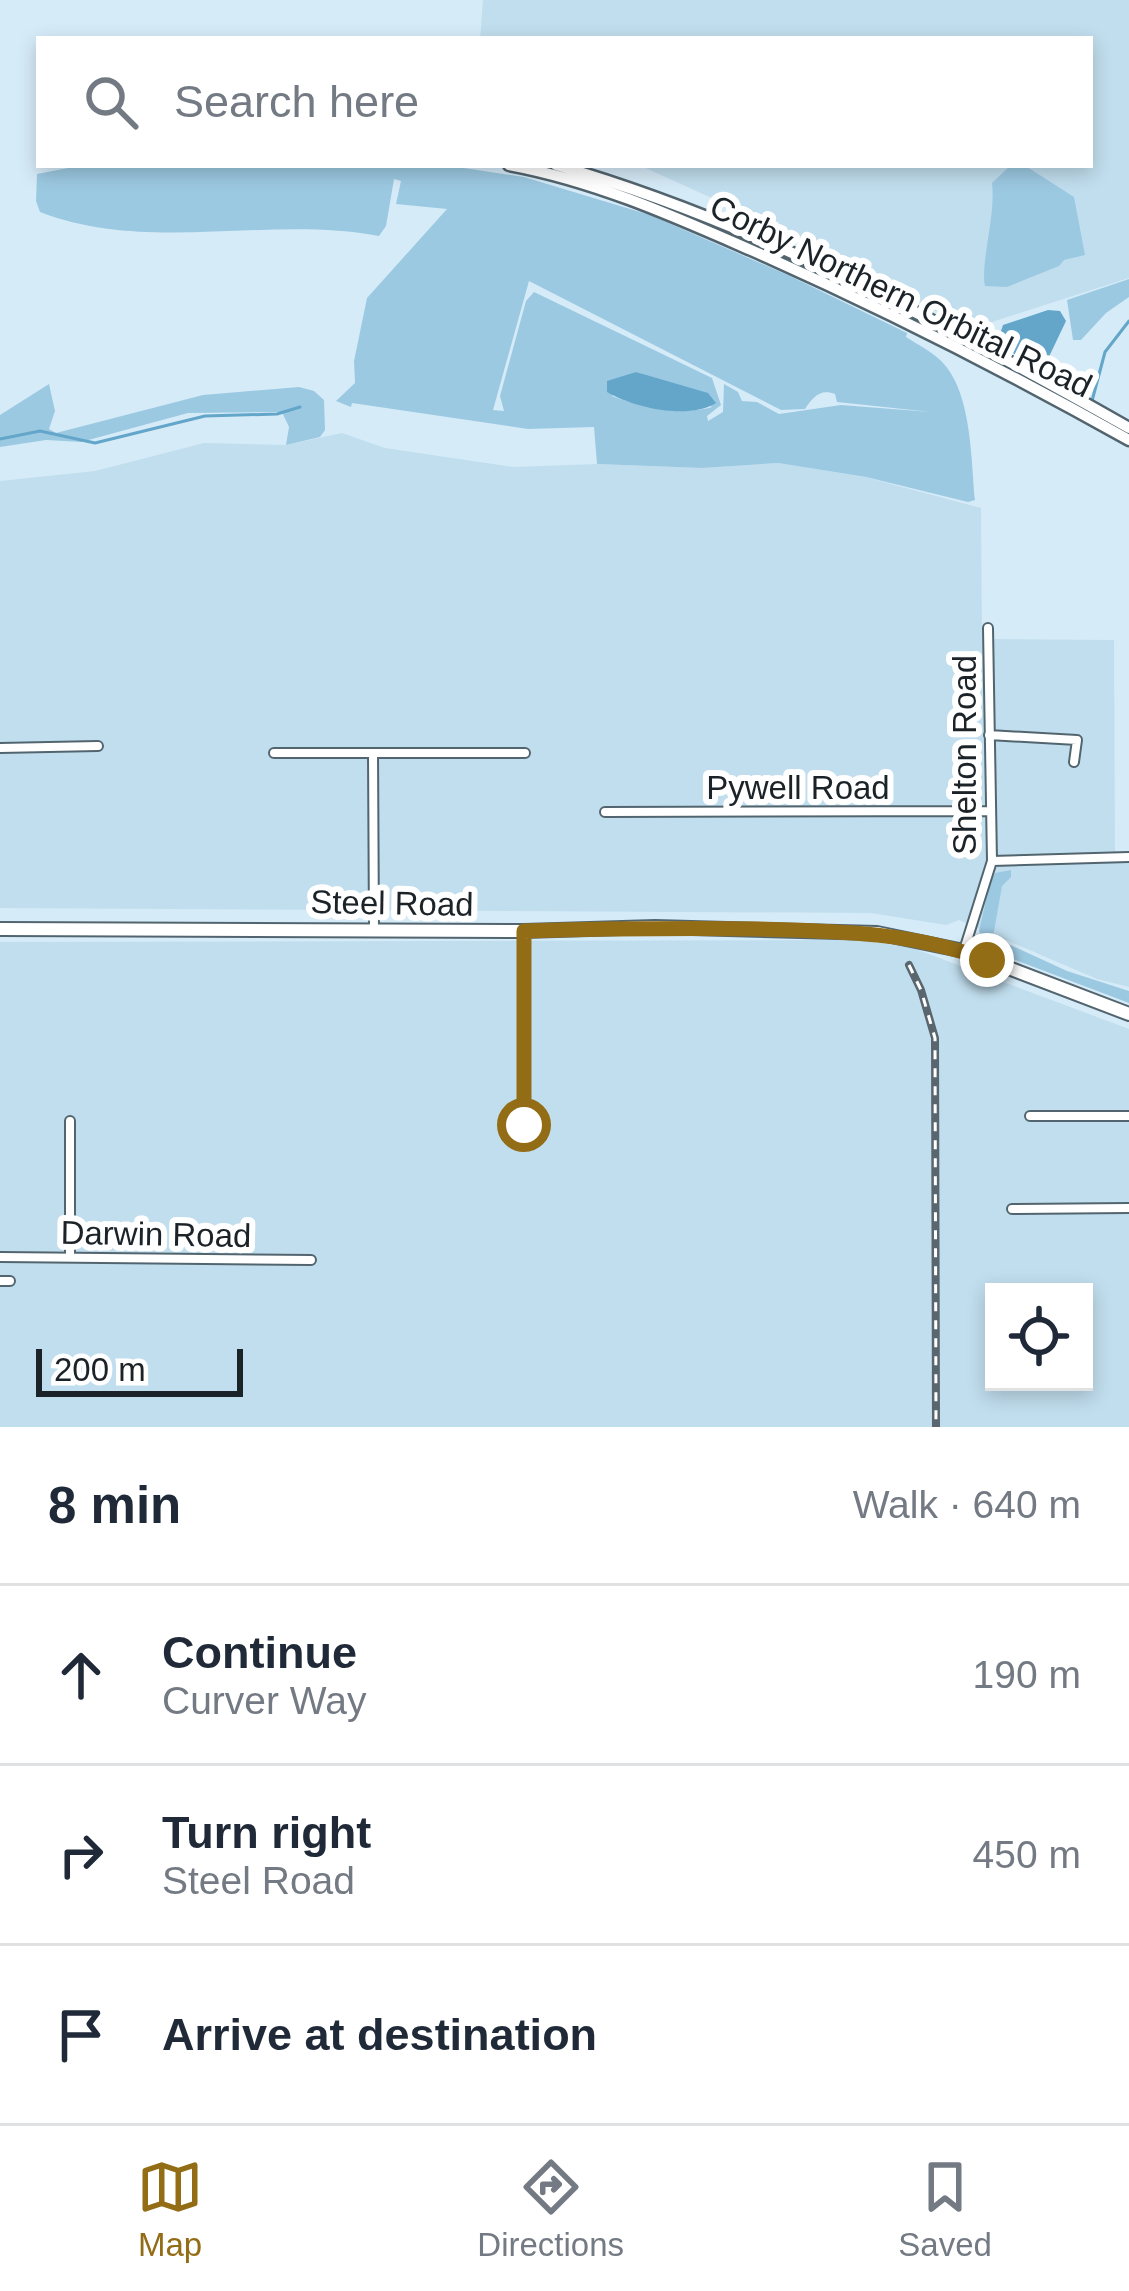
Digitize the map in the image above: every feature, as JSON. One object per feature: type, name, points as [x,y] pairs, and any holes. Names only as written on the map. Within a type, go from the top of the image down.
[{"type":"main road","name":"Steel Road","points":[[0,929],[656,927],[877,933],[964,952],[1129,1014]]},
{"type":"street","name":"Corby Northern Orbital Road","points":[[523,168],[579,180],[640,201],[830,284],[1064,397]]},
{"type":"street","name":"Corby Northern Orbital Road","points":[[567,168],[637,188],[867,289],[1064,397],[1129,440]]},
{"type":"street","name":"Corby Northern Orbital Road","points":[[1107,422],[1129,428]]},
{"type":"street","name":"Shelton Road","points":[[964,952],[992,861],[988,628]]},
{"type":"street","points":[[989,734],[1077,740],[1074,762]]},
{"type":"street","points":[[0,748],[98,746]]},
{"type":"street","points":[[274,753],[525,753]]},
{"type":"street","points":[[373,753],[374,928]]},
{"type":"street","name":"Pywell Road","points":[[605,812],[991,811]]},
{"type":"street","points":[[992,861],[1129,857]]},
{"type":"street","points":[[524,931],[524,1125]]},
{"type":"street","points":[[1030,1116],[1129,1116]]},
{"type":"street","points":[[70,1121],[70,1256]]},
{"type":"street","points":[[1012,1209],[1129,1208]]},
{"type":"street","name":"Darwin Road","points":[[0,1257],[310,1260]]},
{"type":"shaded area","points":[[483,0],[1129,0],[1129,278],[970,329],[767,223],[646,168],[1093,168],[1093,36],[480,36]]},
{"type":"shaded area","points":[[68,168],[464,168],[524,177],[650,215],[907,333],[906,337],[939,359],[950,372],[964,406],[975,500],[778,463],[702,468],[597,464],[594,427],[528,429],[352,403],[351,407],[336,401],[355,383],[354,361],[367,298],[447,209],[396,204],[401,181],[394,179],[386,226],[379,236],[294,229],[123,231],[40,212],[37,174]],"holes":[[[529,281],[781,410],[805,409],[825,392],[835,394],[837,402],[931,412],[841,405],[779,414],[757,402],[742,401],[738,392],[724,384],[723,412],[708,421],[707,416],[721,405],[712,378],[534,292],[526,301],[500,396],[504,411],[493,410]],[[636,372],[687,390],[712,407],[661,409],[612,396]]]},
{"type":"shaded area","points":[[1008,168],[1029,168],[1074,197],[1085,255],[1007,287],[985,286],[992,183]]},
{"type":"shaded area","points":[[1129,279],[1129,297],[1081,340],[1073,340],[1067,300]]},
{"type":"shaded area","points":[[1048,310],[1060,311],[1066,321],[1046,363],[1025,361],[1003,341],[1003,325]]},
{"type":"shaded area","points":[[636,372],[708,393],[716,403],[691,411],[661,410],[607,392],[607,381]]},
{"type":"shaded area","points":[[49,384],[55,411],[49,429],[56,433],[203,395],[299,387],[324,400],[325,430],[320,437],[286,445],[289,427],[282,412],[188,413],[81,442],[46,440],[0,447],[0,415]]},
{"type":"shaded area","points":[[342,433],[385,448],[513,467],[702,468],[778,463],[865,477],[981,508],[982,639],[1114,640],[1115,851],[1129,852],[1129,987],[1097,979],[959,920],[946,925],[871,913],[0,908],[0,481],[95,471],[204,443],[286,445]]},
{"type":"shaded area","points":[[1011,870],[1002,886],[993,937],[1067,971],[1129,991],[1129,1003],[989,950],[979,931],[990,883],[995,873]]},
{"type":"shaded area","points":[[859,940],[910,947],[1129,1029],[1129,1427],[0,1427],[0,942]]},
{"type":"waterway","points":[[1092,401],[1105,352],[1129,321]]},
{"type":"waterway","points":[[0,439],[40,431],[95,443],[205,416],[277,414],[300,407]]},
{"type":"railway","points":[[909,965],[935,1038],[936,1427]]},
{"type":"route","points":[[524,1125],[524,931],[656,927],[877,933],[922,940],[987,960]]}]
